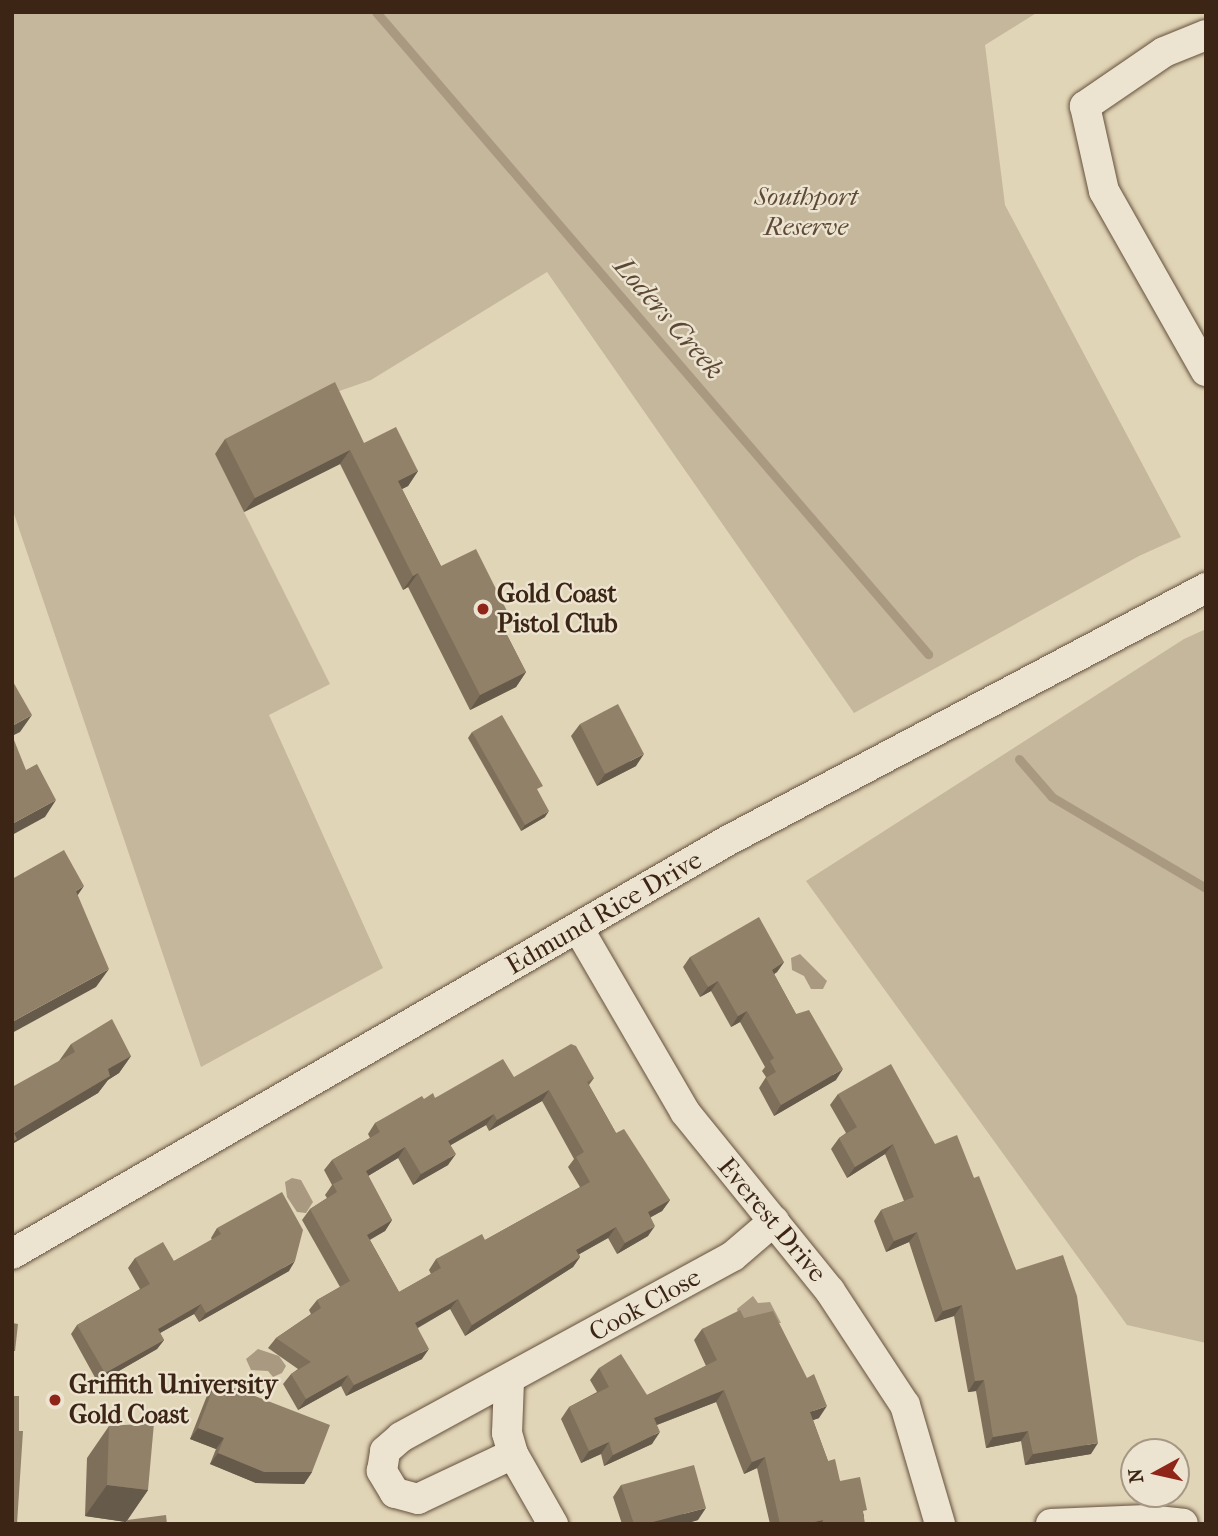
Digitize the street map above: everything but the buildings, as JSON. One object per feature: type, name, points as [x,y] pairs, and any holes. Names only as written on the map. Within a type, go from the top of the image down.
[{"type":"street","points":[[1206,35],[1164,52],[1085,106],[1104,191],[1206,371]]},
{"type":"street","name":"Edmund Rice Drive","points":[[12,1254],[727,841],[1206,588]]},
{"type":"street","name":"Everest Drive","points":[[578,928],[685,1112],[830,1291],[905,1405],[940,1524]]},
{"type":"street","name":"Cook Close","points":[[513,1454],[418,1499],[395,1493],[382,1471],[385,1451],[392,1443],[509,1381],[733,1255],[774,1220]]},
{"type":"street","points":[[509,1381],[506,1433],[513,1454],[553,1524]]},
{"type":"street","points":[[1051,1524],[1183,1524]]},
{"type":"green space","name":"Southport Reserve","points":[[12,12],[1038,12],[985,45],[1005,205],[1181,537],[1139,556],[854,713],[547,272],[371,380],[325,396],[215,454],[330,684],[269,715],[383,968],[201,1067],[12,508]]},
{"type":"green space","points":[[1206,629],[1206,1343],[1127,1325],[806,881],[1184,639]]},
{"type":"shaded area","points":[[800,954],[827,981],[823,989],[811,989],[804,976],[792,970],[791,958]]},
{"type":"shaded area","points":[[292,1178],[301,1180],[313,1202],[306,1213],[297,1212],[287,1197],[285,1182]]},
{"type":"shaded area","points":[[753,1296],[758,1303],[770,1302],[781,1323],[740,1321],[737,1309]]},
{"type":"shaded area","points":[[258,1349],[279,1356],[286,1366],[282,1373],[273,1377],[268,1371],[251,1370],[246,1359]]},
{"type":"waterway","name":"Loders Creek","points":[[376,12],[928,654]]},
{"type":"waterway","name":"Loders Creek","points":[[1019,759],[1052,797],[1206,888]]},
{"type":"place","name":"Gold Coast Pistol Club","points":[[483,609]]},
{"type":"place","name":"Griffith University Gold Coast","points":[[55,1400]]}]
